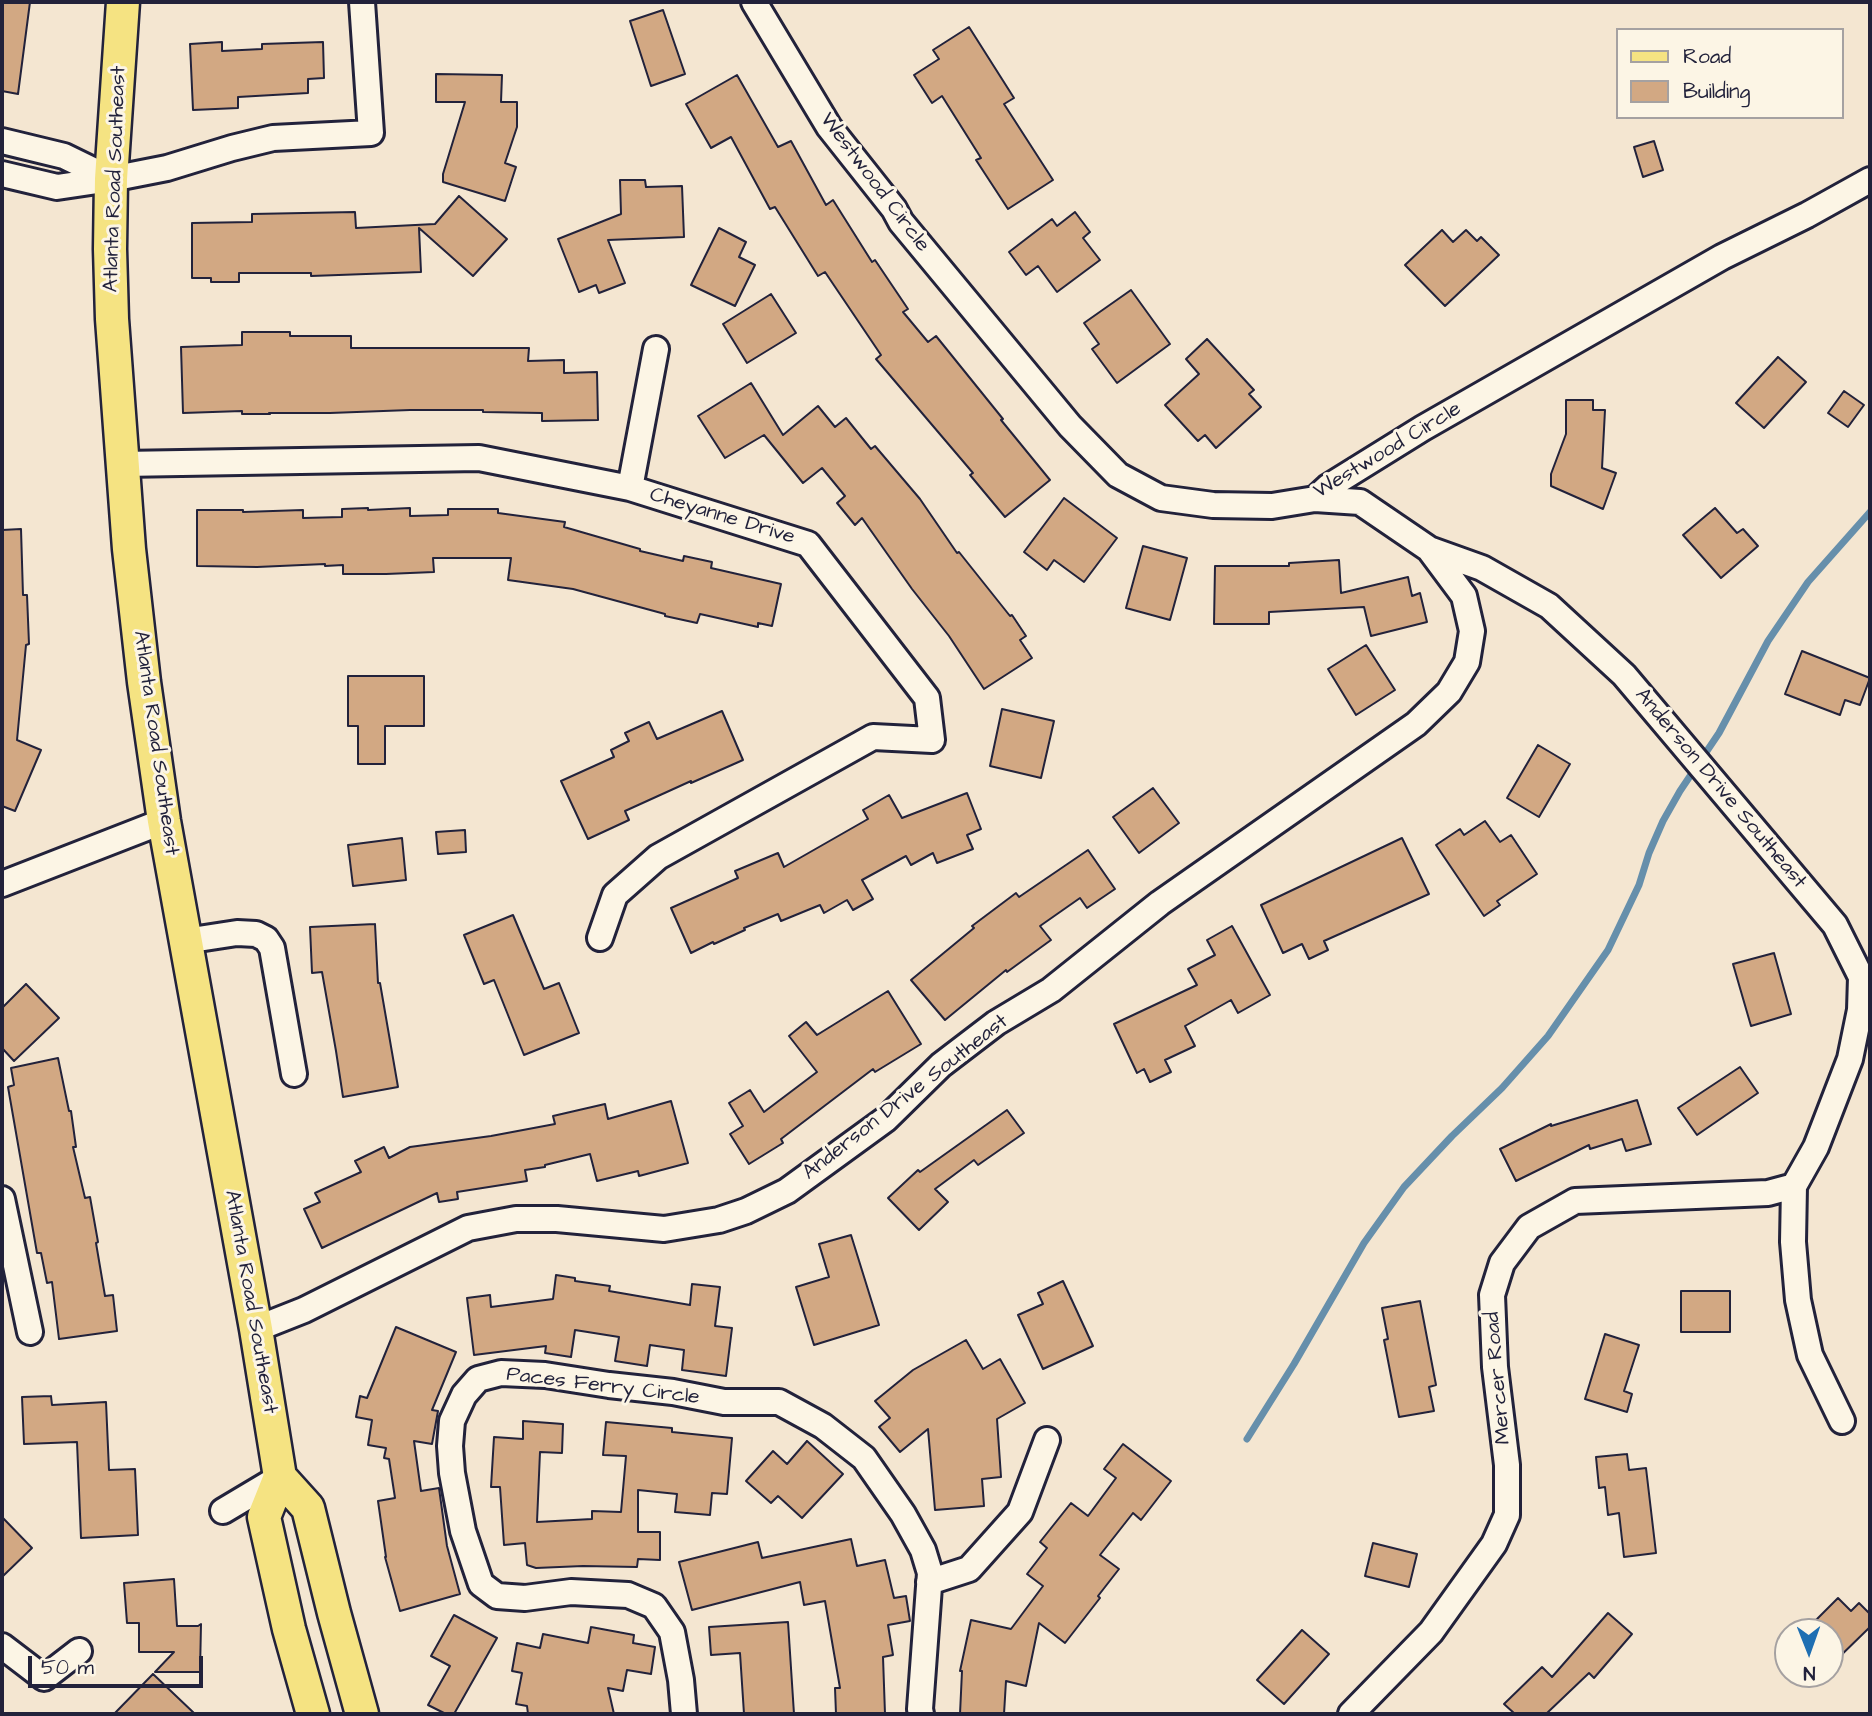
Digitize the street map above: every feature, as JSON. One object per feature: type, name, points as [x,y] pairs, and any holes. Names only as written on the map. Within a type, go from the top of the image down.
[{"type":"main road","name":"Atlanta Road Southeast","points":[[123,2],[111,179],[112,319],[121,464],[144,681],[164,821],[256,1329],[280,1477]]},
{"type":"main road","points":[[313,1714],[289,1629],[264,1517],[280,1477],[308,1508],[362,1714]]},
{"type":"street","points":[[2,174],[57,187],[167,168],[273,138],[372,133],[362,2]]},
{"type":"street","name":"Westwood Circle","points":[[754,2],[829,127],[894,209],[901,222],[1070,426],[1118,475],[1161,498],[1200,504],[1272,506],[1315,499],[1328,487],[1423,428],[1722,257],[1870,180]]},
{"type":"street","points":[[2,141],[64,156],[111,179]]},
{"type":"street","points":[[629,488],[656,349]]},
{"type":"street","name":"Cheyanne Drive","points":[[121,464],[479,458],[629,488],[808,544],[927,698],[932,740],[873,737],[658,857],[615,895],[600,937]]},
{"type":"street","name":"Anderson Drive Southeast","points":[[1315,499],[1360,502],[1429,549],[1482,568],[1549,606],[1624,675],[1835,925],[1866,978],[1850,1059],[1816,1147],[1794,1186]]},
{"type":"street","name":"Anderson Drive Southeast","points":[[256,1329],[304,1310],[468,1228],[516,1219],[557,1219],[664,1229],[719,1220],[746,1211],[787,1191],[886,1119],[941,1065],[996,1023],[1051,990],[1160,903],[1416,724],[1449,692],[1466,662],[1472,631],[1464,596],[1429,549]]},
{"type":"street","points":[[2,884],[164,821]]},
{"type":"street","points":[[185,941],[237,933],[256,934],[266,939],[272,948],[294,1074]]},
{"type":"street","points":[[1794,1186],[1793,1242],[1798,1300],[1810,1355],[1842,1420]]},
{"type":"street","name":"Mercer Road","points":[[1351,1714],[1431,1632],[1494,1544],[1507,1515],[1507,1465],[1495,1367],[1492,1295],[1502,1263],[1529,1227],[1575,1201],[1768,1193],[1794,1186]]},
{"type":"street","points":[[2,1199],[30,1332]]},
{"type":"street","name":"Paces Ferry Circle","points":[[684,1714],[672,1632],[654,1606],[628,1595],[571,1592],[525,1598],[497,1596],[481,1584],[463,1531],[452,1474],[450,1446],[452,1421],[464,1395],[478,1379],[501,1373],[545,1376],[673,1392],[724,1402],[779,1402],[823,1426],[864,1458],[903,1514],[923,1550],[930,1573],[921,1714]]},
{"type":"street","points":[[929,1582],[969,1569],[1020,1512],[1047,1440]]},
{"type":"street","points":[[223,1511],[280,1477]]},
{"type":"street","points":[[2,1646],[44,1678],[79,1651]]},
{"type":"building","points":[[2,2],[30,2],[18,94],[2,91]]},
{"type":"building","points":[[663,10],[685,74],[651,86],[630,21]]},
{"type":"building","points":[[969,27],[1014,98],[1004,104],[1053,180],[1008,209],[976,160],[981,158],[942,96],[932,103],[914,75],[939,59],[933,50]]},
{"type":"building","points":[[222,42],[222,51],[262,49],[262,44],[323,42],[324,78],[308,79],[308,93],[238,97],[238,108],[193,110],[190,44]]},
{"type":"building","points":[[436,74],[502,75],[501,102],[517,102],[517,127],[505,163],[516,167],[505,201],[443,182],[443,174],[465,102],[436,102]]},
{"type":"building","points":[[737,75],[778,147],[791,141],[826,205],[833,200],[872,262],[875,260],[908,309],[903,312],[928,342],[936,336],[1050,480],[1005,517],[970,475],[973,473],[876,359],[881,355],[825,272],[818,276],[775,207],[770,209],[731,137],[711,148],[686,104]]},
{"type":"building","points":[[1654,141],[1663,170],[1643,177],[1634,147]]},
{"type":"building","points":[[620,180],[645,180],[646,187],[682,186],[684,237],[608,240],[625,283],[599,293],[596,285],[579,292],[558,239],[621,214]]},
{"type":"building","points":[[459,196],[507,239],[473,276],[419,228],[421,272],[311,276],[311,273],[239,273],[239,282],[211,282],[211,278],[192,278],[192,223],[252,222],[252,214],[355,212],[356,228],[435,224]]},
{"type":"building","points":[[1075,212],[1090,232],[1083,238],[1100,260],[1057,292],[1038,266],[1026,275],[1009,252],[1052,219],[1057,226]]},
{"type":"building","points":[[719,228],[746,242],[739,257],[755,265],[735,306],[691,285]]},
{"type":"building","points":[[1442,230],[1453,242],[1466,230],[1477,241],[1481,237],[1499,255],[1445,306],[1405,265]]},
{"type":"building","points":[[1131,290],[1170,344],[1117,383],[1092,349],[1099,344],[1084,323]]},
{"type":"building","points":[[771,294],[796,333],[747,363],[723,324]]},
{"type":"building","points":[[242,332],[290,332],[290,336],[351,336],[351,348],[529,348],[528,361],[564,360],[564,373],[597,372],[598,420],[542,421],[542,413],[483,410],[183,413],[181,347],[242,345]]},
{"type":"building","points":[[1207,339],[1254,390],[1249,394],[1261,407],[1216,448],[1205,435],[1198,441],[1165,405],[1199,374],[1186,359]]},
{"type":"building","points":[[1778,357],[1806,382],[1764,428],[1736,403]]},
{"type":"building","points":[[751,383],[783,435],[818,406],[835,427],[846,418],[871,449],[875,446],[920,499],[957,553],[959,552],[1010,616],[1012,615],[1026,636],[1020,640],[1032,658],[984,689],[949,636],[862,518],[855,525],[837,503],[845,496],[822,468],[803,483],[764,435],[725,458],[698,416]]},
{"type":"building","points":[[1844,391],[1864,405],[1848,427],[1828,413]]},
{"type":"building","points":[[1566,400],[1593,400],[1593,410],[1605,410],[1602,468],[1616,473],[1603,509],[1551,486],[1551,474],[1566,434]]},
{"type":"building","points":[[1064,498],[1117,538],[1084,582],[1054,560],[1047,570],[1024,552]]},
{"type":"building","points":[[410,508],[410,516],[448,515],[448,509],[498,509],[498,513],[565,522],[564,527],[640,551],[683,561],[684,556],[712,562],[711,568],[781,584],[772,626],[758,623],[758,627],[700,614],[697,623],[573,589],[508,580],[511,558],[433,558],[434,572],[386,574],[343,574],[343,565],[325,564],[197,566],[197,510],[303,510],[303,518],[342,517],[342,509]]},
{"type":"building","points":[[1715,508],[1737,533],[1743,529],[1758,546],[1721,578],[1683,535]]},
{"type":"building","points":[[21,529],[23,595],[27,595],[29,644],[26,645],[17,740],[41,750],[15,811],[2,806],[2,530]]},
{"type":"building","points":[[1143,546],[1187,558],[1170,620],[1126,608]]},
{"type":"building","points":[[1339,560],[1341,593],[1408,577],[1412,596],[1420,593],[1427,622],[1371,636],[1364,607],[1269,612],[1269,624],[1214,624],[1215,566],[1289,566],[1289,563]]},
{"type":"building","points":[[1366,645],[1395,690],[1356,715],[1328,669]]},
{"type":"building","points":[[1802,651],[1870,678],[1860,705],[1845,700],[1840,715],[1785,694]]},
{"type":"building","points":[[348,676],[424,676],[424,726],[385,726],[385,764],[358,764],[358,726],[348,726]]},
{"type":"building","points":[[1002,709],[1054,721],[1041,778],[990,766]]},
{"type":"building","points":[[722,711],[743,760],[625,811],[629,820],[588,839],[561,781],[614,757],[611,750],[629,741],[625,733],[649,722],[657,739]]},
{"type":"building","points":[[1538,745],[1570,764],[1539,817],[1507,798]]},
{"type":"building","points":[[1153,788],[1179,823],[1139,853],[1113,817]]},
{"type":"building","points":[[967,793],[981,829],[967,835],[973,849],[937,863],[933,853],[911,865],[906,856],[862,880],[873,899],[853,910],[847,900],[824,913],[820,905],[781,921],[778,914],[691,953],[671,908],[738,878],[735,871],[778,853],[784,867],[868,819],[863,810],[889,795],[902,818]]},
{"type":"building","points":[[1485,821],[1500,842],[1511,835],[1537,874],[1497,901],[1500,905],[1484,916],[1436,845],[1460,829],[1464,835]]},
{"type":"building","points":[[465,830],[466,852],[438,854],[436,832]]},
{"type":"building","points":[[402,838],[406,880],[353,886],[348,845]]},
{"type":"building","points":[[1402,838],[1429,894],[1324,941],[1328,950],[1309,959],[1302,944],[1283,953],[1261,905]]},
{"type":"building","points":[[1088,850],[1115,889],[1087,908],[1080,898],[1040,926],[1051,940],[1007,972],[1006,970],[945,1020],[911,980],[974,928],[972,926],[1016,893],[1019,897]]},
{"type":"building","points":[[513,915],[544,989],[559,983],[579,1033],[524,1055],[494,980],[484,984],[464,935]]},
{"type":"building","points":[[375,924],[378,983],[398,1087],[343,1097],[322,972],[312,973],[310,927]]},
{"type":"building","points":[[1232,926],[1270,995],[1238,1013],[1231,1000],[1185,1026],[1195,1046],[1165,1060],[1171,1072],[1150,1082],[1144,1069],[1137,1073],[1114,1024],[1197,985],[1188,969],[1215,955],[1207,940]]},
{"type":"building","points":[[1774,953],[1791,1014],[1751,1026],[1733,964]]},
{"type":"building","points":[[26,984],[59,1018],[14,1061],[2,1048],[2,1008]]},
{"type":"building","points":[[888,991],[921,1044],[875,1072],[873,1069],[781,1139],[783,1143],[749,1164],[730,1134],[743,1126],[729,1103],[750,1090],[764,1112],[817,1072],[789,1036],[806,1022],[817,1035]]},
{"type":"building","points":[[58,1058],[71,1111],[76,1147],[73,1147],[85,1198],[90,1197],[105,1296],[113,1295],[117,1331],[59,1339],[52,1282],[47,1283],[41,1253],[37,1253],[8,1087],[14,1085],[11,1068]]},
{"type":"building","points":[[1740,1067],[1758,1093],[1697,1135],[1678,1108]]},
{"type":"building","points":[[1637,1100],[1651,1144],[1626,1151],[1622,1139],[1590,1149],[1589,1145],[1516,1181],[1500,1149],[1551,1124]]},
{"type":"building","points":[[671,1101],[688,1163],[639,1176],[638,1171],[597,1181],[590,1154],[525,1170],[527,1181],[457,1192],[458,1199],[439,1202],[437,1193],[322,1248],[304,1209],[320,1202],[315,1193],[361,1172],[355,1161],[384,1147],[389,1158],[410,1147],[555,1124],[553,1116],[605,1104],[608,1119]]},
{"type":"building","points":[[1007,1110],[1024,1133],[978,1165],[974,1160],[935,1189],[948,1202],[919,1230],[888,1198],[918,1170],[920,1172]]},
{"type":"building","points":[[851,1235],[879,1325],[814,1345],[796,1287],[829,1277],[819,1244]]},
{"type":"building","points":[[556,1275],[610,1286],[609,1291],[690,1305],[692,1284],[720,1287],[715,1326],[732,1328],[726,1376],[682,1370],[684,1350],[650,1345],[647,1366],[615,1361],[619,1337],[575,1330],[571,1357],[545,1353],[546,1346],[474,1355],[467,1298],[490,1295],[491,1307],[553,1299]]},
{"type":"building","points":[[1063,1281],[1093,1346],[1043,1369],[1018,1315],[1043,1304],[1038,1293]]},
{"type":"building","points":[[1681,1291],[1730,1291],[1730,1332],[1681,1332]]},
{"type":"building","points":[[1420,1301],[1436,1385],[1429,1387],[1434,1411],[1399,1417],[1384,1340],[1388,1339],[1382,1308]]},
{"type":"building","points":[[396,1327],[456,1352],[432,1410],[438,1411],[432,1444],[414,1441],[421,1491],[439,1488],[447,1546],[460,1594],[400,1611],[385,1557],[378,1501],[395,1498],[389,1459],[384,1458],[386,1448],[368,1445],[372,1420],[356,1417],[360,1396],[367,1398]]},
{"type":"building","points":[[1605,1334],[1639,1345],[1624,1391],[1632,1394],[1627,1412],[1585,1399]]},
{"type":"building","points":[[966,1340],[983,1369],[1000,1359],[1025,1403],[997,1419],[1001,1477],[982,1479],[984,1506],[935,1510],[928,1429],[900,1452],[879,1427],[890,1418],[875,1401],[913,1370]]},
{"type":"building","points":[[51,1396],[52,1405],[106,1402],[109,1470],[135,1469],[138,1535],[81,1538],[77,1442],[24,1444],[22,1397]]},
{"type":"building","points":[[523,1421],[563,1424],[562,1453],[540,1452],[537,1522],[592,1519],[592,1511],[621,1512],[626,1456],[603,1455],[606,1422],[672,1428],[672,1432],[732,1438],[727,1494],[712,1493],[710,1515],[675,1512],[677,1494],[638,1490],[638,1532],[660,1532],[660,1560],[638,1559],[637,1567],[536,1568],[527,1565],[525,1543],[504,1545],[500,1487],[491,1487],[494,1437],[523,1439]]},
{"type":"building","points":[[807,1441],[843,1474],[802,1518],[778,1496],[771,1503],[746,1481],[773,1451],[787,1464]]},
{"type":"building","points":[[1123,1444],[1171,1481],[1141,1520],[1133,1513],[1100,1555],[1119,1569],[1065,1643],[1039,1623],[1026,1686],[1006,1681],[1004,1714],[960,1714],[960,1671],[971,1620],[1011,1629],[1043,1586],[1027,1574],[1047,1548],[1040,1542],[1071,1503],[1088,1516],[1116,1478],[1104,1469]]},
{"type":"building","points":[[1627,1454],[1629,1470],[1646,1468],[1656,1553],[1624,1557],[1619,1513],[1608,1515],[1605,1487],[1599,1488],[1596,1457]]},
{"type":"building","points":[[2,1517],[32,1548],[2,1577]]},
{"type":"building","points":[[851,1539],[857,1566],[885,1560],[894,1598],[906,1596],[910,1621],[888,1625],[893,1655],[883,1657],[885,1714],[836,1714],[835,1688],[840,1688],[825,1601],[804,1605],[800,1582],[692,1610],[679,1562],[758,1542],[762,1558]]},
{"type":"building","points":[[1373,1543],[1417,1554],[1409,1587],[1365,1576]]},
{"type":"building","points":[[174,1579],[177,1626],[201,1624],[200,1672],[155,1672],[174,1652],[139,1652],[139,1623],[127,1623],[124,1583]]},
{"type":"building","points":[[1838,1598],[1851,1611],[1859,1603],[1870,1614],[1870,1627],[1844,1652],[1844,1618],[1818,1618]]},
{"type":"building","points":[[1608,1613],[1632,1634],[1594,1678],[1589,1673],[1546,1714],[1515,1714],[1504,1704],[1542,1667],[1552,1677]]},
{"type":"building","points":[[454,1615],[497,1638],[454,1714],[446,1714],[428,1705],[450,1666],[431,1656]]},
{"type":"building","points":[[788,1622],[794,1714],[744,1714],[740,1653],[711,1655],[709,1627]]},
{"type":"building","points":[[591,1627],[634,1635],[633,1643],[655,1647],[651,1674],[627,1670],[623,1691],[608,1688],[614,1714],[528,1714],[527,1706],[516,1704],[522,1673],[512,1671],[517,1643],[540,1648],[543,1634],[588,1643]]},
{"type":"building","points":[[1302,1630],[1329,1654],[1284,1704],[1257,1680]]},
{"type":"building","points":[[153,1674],[195,1714],[114,1714]]},
{"type":"waterway","points":[[1247,1439],[1364,1243],[1404,1187],[1502,1088],[1548,1036],[1608,950],[1639,885],[1663,821],[1719,733],[1768,641],[1808,582],[1870,512]]}]
